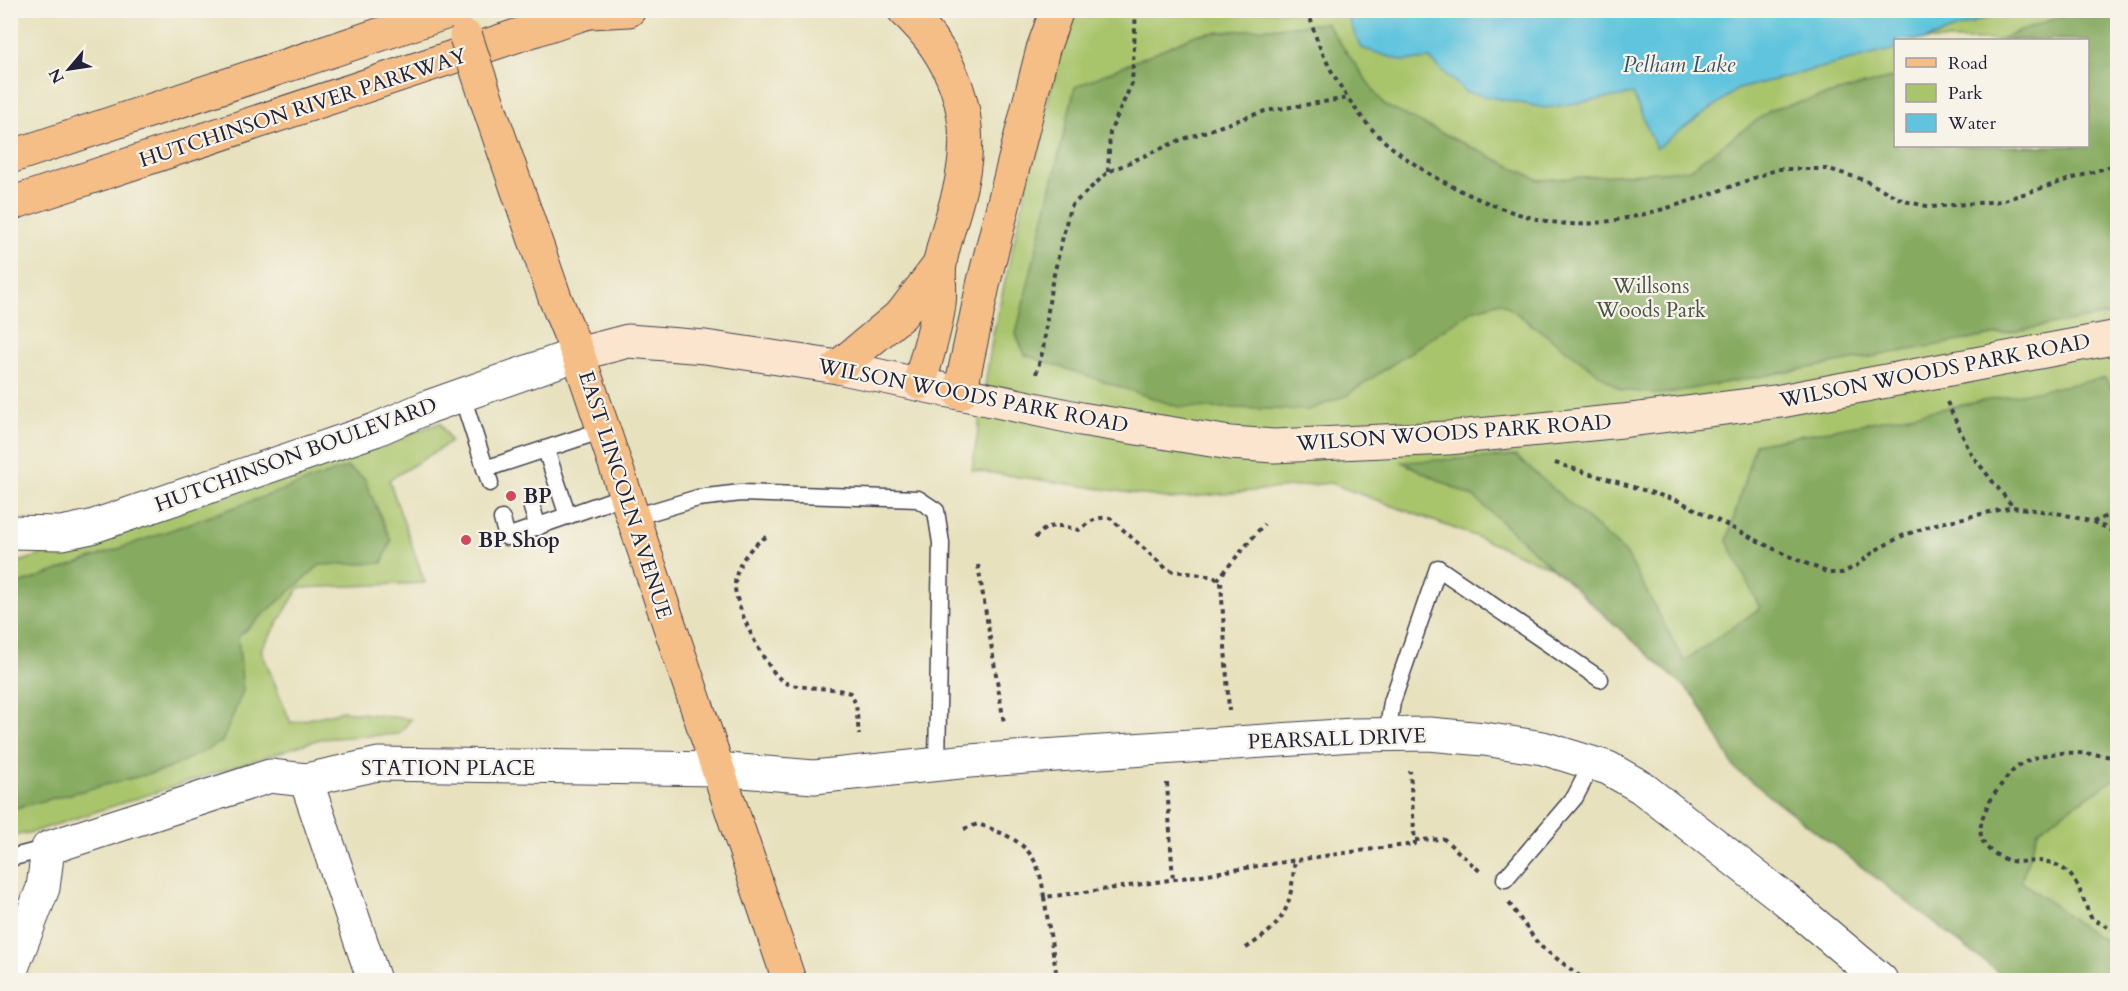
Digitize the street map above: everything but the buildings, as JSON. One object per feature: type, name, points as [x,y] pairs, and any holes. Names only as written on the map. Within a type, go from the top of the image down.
[{"type":"main road","name":"EAST LINCOLN AVENUE","points":[[455,10],[555,298],[578,354],[789,981]]},
{"type":"main road","name":"HUTCHINSON RIVER PARKWAY","points":[[10,157],[455,10]]},
{"type":"main road","name":"HUTCHINSON RIVER PARKWAY","points":[[10,204],[592,11],[629,10]]},
{"type":"main road","points":[[904,10],[922,28],[946,62],[956,82],[966,124],[962,179],[940,264],[940,303],[920,383]]},
{"type":"main road","points":[[960,393],[984,281],[1043,49],[1057,10]]},
{"type":"main road","points":[[838,367],[902,314],[940,264]]},
{"type":"street","name":"WILSON WOODS PARK ROAD","points":[[578,354],[628,341],[705,347],[838,367],[1081,419],[1230,443],[1274,446],[1448,438],[1781,401],[1934,370],[2118,338]]},
{"type":"street","name":"HUTCHINSON BOULEVARD","points":[[10,532],[62,533],[91,527],[375,430],[578,354]]},
{"type":"street","name":"PEARSALL DRIVE","points":[[717,769],[814,777],[937,764],[1329,736],[1429,734],[1485,739],[1544,748],[1608,768],[1641,788],[1786,900],[1881,981]]},
{"type":"street","name":"STATION PLACE","points":[[48,848],[270,776],[306,780],[378,764],[717,769]]},
{"type":"street","points":[[306,780],[374,981]]},
{"type":"street","points":[[10,973],[43,888],[48,848]]},
{"type":"lane","points":[[462,396],[488,476],[518,466],[546,450],[603,430]]},
{"type":"lane","points":[[546,450],[568,516]]},
{"type":"lane","points":[[502,519],[507,537],[568,516],[741,493],[918,499],[936,511],[941,543],[937,764]]},
{"type":"lane","points":[[532,508],[538,527]]},
{"type":"lane","points":[[1387,735],[1392,702],[1438,568],[1600,679]]},
{"type":"lane","points":[[1505,879],[1575,797],[1592,764]]},
{"type":"lane","points":[[10,858],[48,848]]},
{"type":"path","points":[[1108,172],[1110,132],[1132,83],[1136,10]]},
{"type":"path","points":[[1309,10],[1318,41],[1349,99],[1370,127],[1400,154],[1430,173],[1490,204],[1520,216],[1584,224],[1654,213],[1778,169],[1829,169],[1864,180],[1904,201],[1931,207],[2001,201],[2118,164]]},
{"type":"path","points":[[1026,407],[1043,350],[1051,287],[1070,207],[1108,172],[1178,141],[1265,111],[1349,99]]},
{"type":"path","points":[[1934,370],[1959,432],[1971,454],[2013,507]]},
{"type":"path","points":[[1528,430],[1533,449],[1544,458],[1679,501],[1786,555],[1829,573],[1842,573],[1856,566],[1876,550],[1902,536],[1936,525],[2013,507],[2062,514],[2092,522],[2118,533]]},
{"type":"path","points":[[2092,522],[2118,511]]},
{"type":"path","points":[[1035,538],[1048,525],[1060,525],[1079,530],[1092,520],[1101,517],[1110,518],[1168,570],[1214,577],[1221,582],[1230,712]]},
{"type":"path","points":[[1217,580],[1264,524]]},
{"type":"path","points":[[766,537],[746,554],[738,568],[734,588],[760,654],[776,676],[786,683],[838,689],[850,693],[856,704],[859,735]]},
{"type":"path","points":[[978,566],[1004,723]]},
{"type":"path","points":[[2118,758],[2086,753],[2056,754],[2033,759],[2011,773],[1987,804],[1980,827],[1981,841],[1990,851],[2009,861],[2051,862],[2068,873],[2078,885],[2091,919],[2118,932]]},
{"type":"path","points":[[1044,897],[1173,881],[1295,859],[1415,844],[1410,771]]},
{"type":"path","points":[[1167,783],[1173,881]]},
{"type":"path","points":[[964,829],[978,824],[1015,839],[1029,850],[1040,870],[1056,972]]},
{"type":"path","points":[[1246,948],[1261,938],[1286,912],[1295,859]]},
{"type":"green space","points":[[2077,10],[2117,11],[2117,313],[1662,394],[1621,390],[1501,302],[1473,310],[1347,395],[1309,410],[1179,407],[1025,355],[1016,334],[1075,87],[1198,34],[1326,23],[1384,105],[1539,180],[1688,170],[1771,110],[1894,77],[1894,147],[2089,147],[2089,39],[2000,39]]},
{"type":"green space","name":"Willsons Woods Park","points":[[1076,11],[2117,11],[2117,973],[1699,651],[1684,662],[1657,611],[1472,535],[1330,483],[1172,499],[972,470],[993,334],[1031,167],[1062,45]]},
{"type":"green space","points":[[2105,378],[2118,399],[2117,777],[2038,830],[2021,881],[2097,937],[2117,945],[2117,980],[2008,980],[1735,769],[1695,697],[1475,498],[1402,462],[1516,456],[1626,553],[1684,661],[1760,608],[1727,541],[1755,444]]},
{"type":"green space","points":[[440,423],[451,442],[389,480],[425,583],[299,588],[261,650],[291,723],[343,711],[411,719],[399,734],[320,739],[33,832],[11,836],[10,565]]},
{"type":"green space","points":[[347,467],[364,478],[391,541],[382,563],[320,565],[238,637],[243,691],[222,742],[168,769],[11,809],[11,587]]},
{"type":"water","name":"Pelham Lake","points":[[1345,11],[2005,11],[1928,39],[1894,39],[1894,49],[1738,89],[1656,148],[1633,94],[1545,108],[1465,92],[1430,59],[1403,61],[1361,48]]},
{"type":"place","name":"BP","points":[[511,496]]},
{"type":"place","name":"BP Shop","points":[[466,540]]}]
